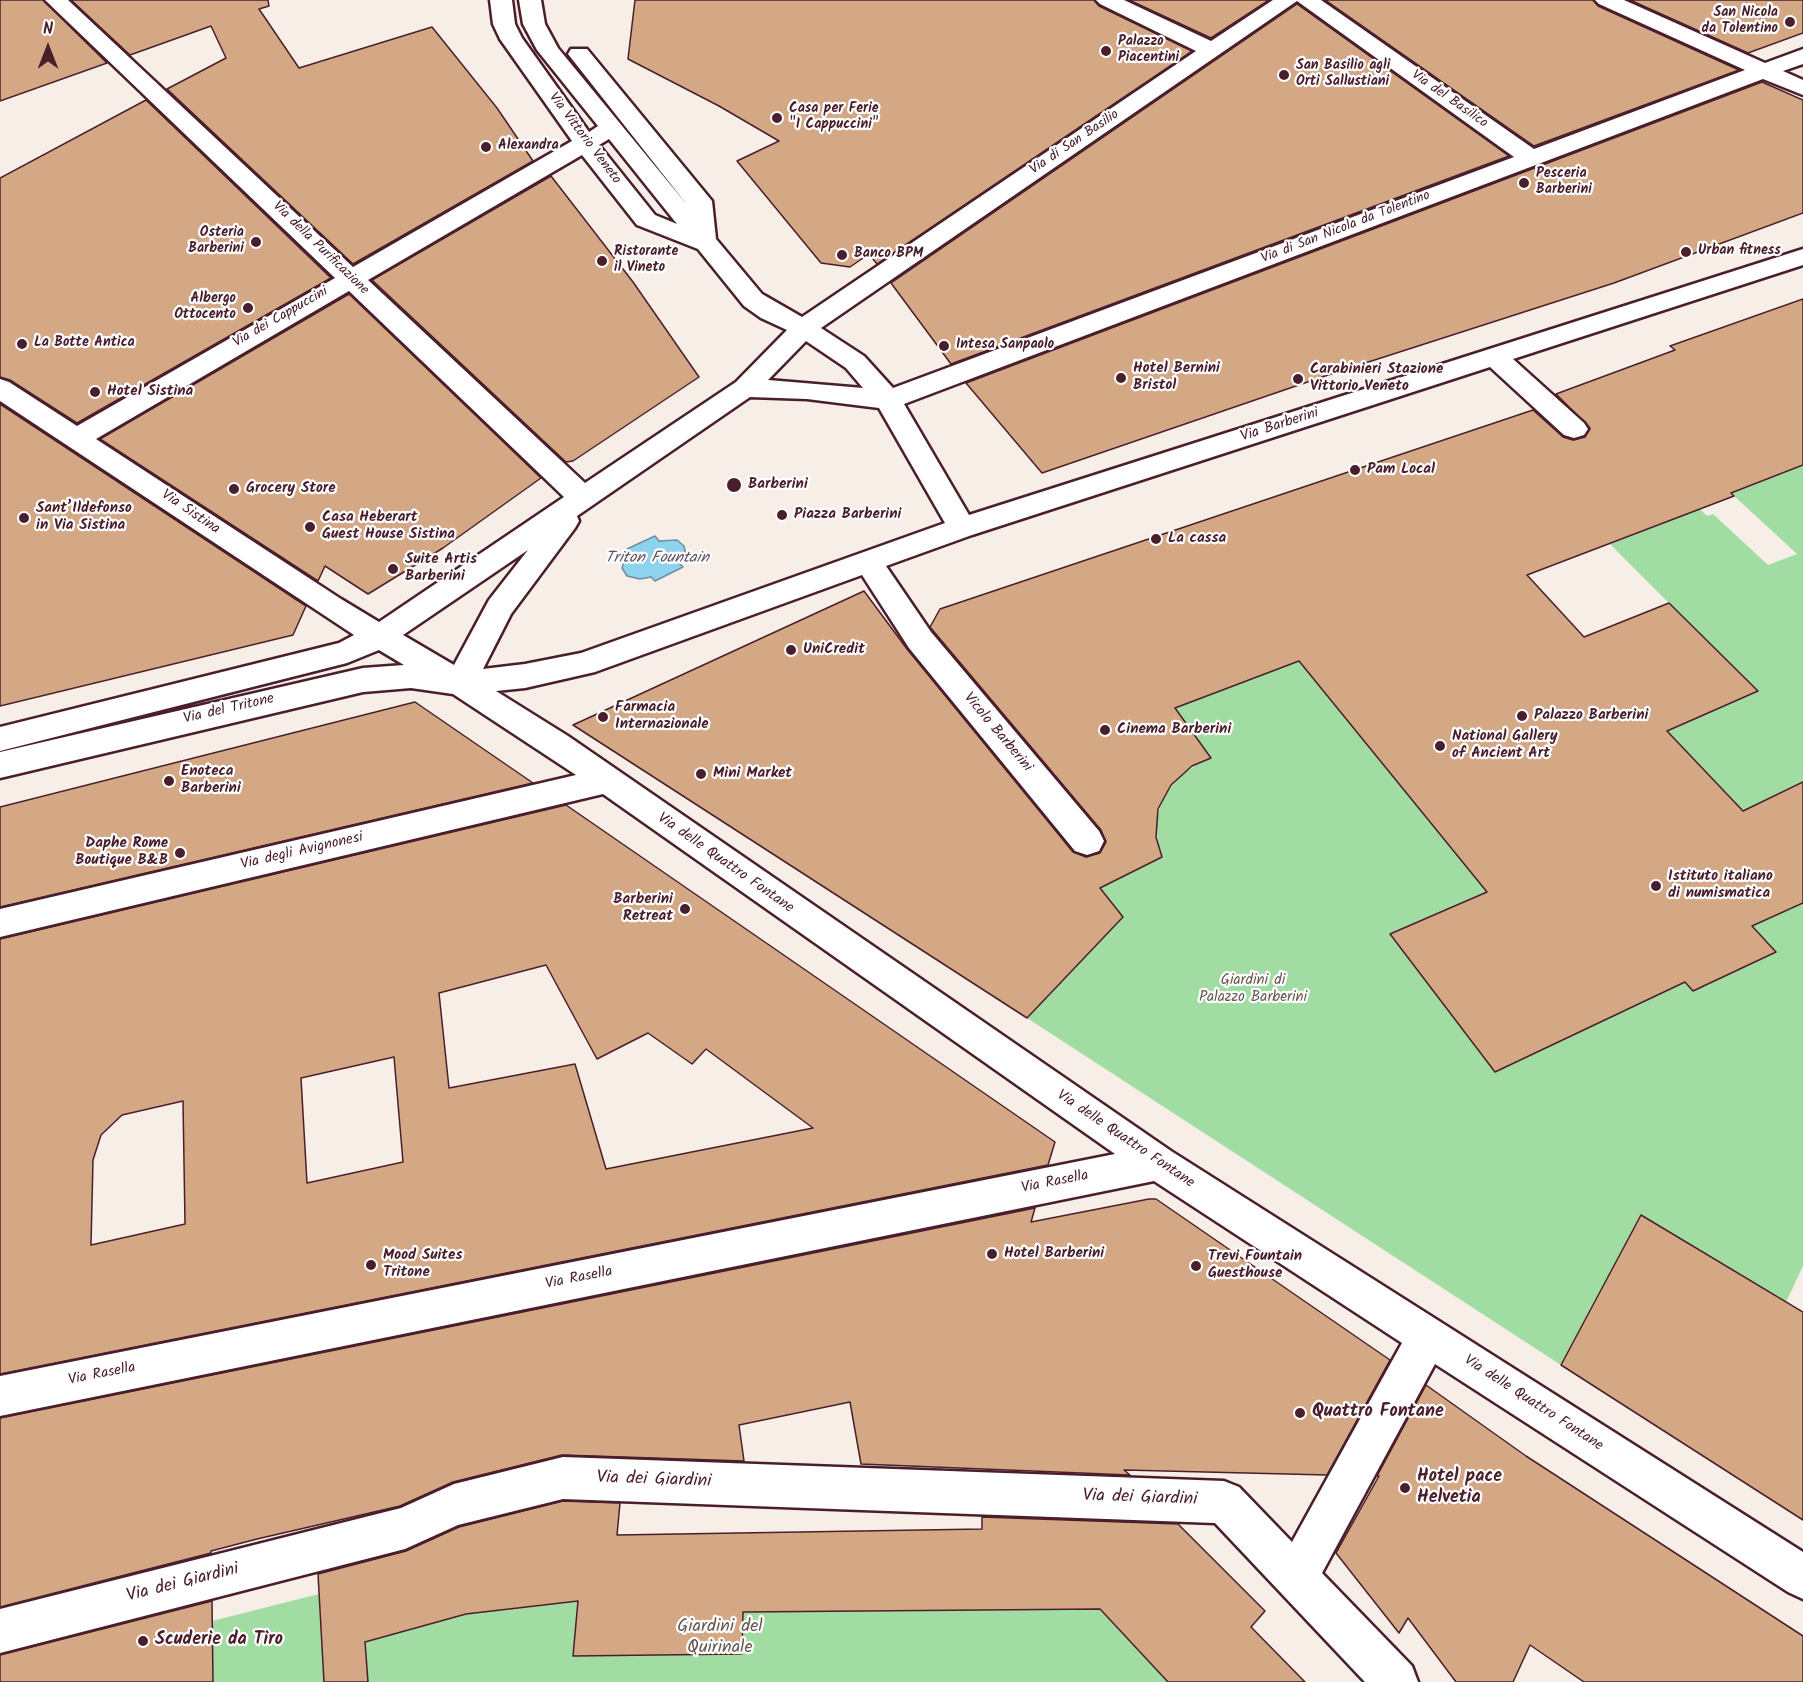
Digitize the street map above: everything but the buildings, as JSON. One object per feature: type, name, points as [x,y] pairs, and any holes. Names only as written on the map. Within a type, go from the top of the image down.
[{"type":"street","name":"Via della Purificazione","points":[[56,0],[583,498]]},
{"type":"street","name":"Via Vittorio Veneto","points":[[501,0],[504,24],[511,39],[585,143],[646,220],[704,243]]},
{"type":"street","name":"Via Vittorio Veneto","points":[[531,0],[530,10],[540,38],[610,129],[704,243],[753,300],[770,312],[804,328]]},
{"type":"street","points":[[551,0],[553,15],[560,31],[700,201],[704,243]]},
{"type":"street","points":[[1107,0],[1211,50]]},
{"type":"street","name":"Via di San Basilio","points":[[804,328],[863,285],[1287,0]]},
{"type":"street","name":"Via del Basilico","points":[[1307,0],[1531,158]]},
{"type":"street","points":[[1606,0],[1803,88]]},
{"type":"street","name":"Via di San Nicola da Tolentino","points":[[888,400],[1531,158],[1666,118],[1765,70],[1803,56]]},
{"type":"street","name":"Via dei Cappuccini","points":[[77,438],[350,277],[610,129]]},
{"type":"street","name":"Via Barberini","points":[[962,528],[1803,257]]},
{"type":"street","points":[[804,328],[855,362],[888,400],[962,528],[584,664],[525,676],[460,683],[380,636],[745,388],[804,328]]},
{"type":"street","points":[[1495,357],[1574,429]]},
{"type":"street","name":"Via Sistina","points":[[0,388],[330,607],[380,636]]},
{"type":"street","points":[[745,388],[807,390],[888,400]]},
{"type":"street","points":[[460,683],[504,602],[583,498]]},
{"type":"street","name":"Vicolo Barberini","points":[[868,562],[908,624],[1087,841]]},
{"type":"street","name":"Via del Tritone","points":[[0,739],[337,655],[380,636]]},
{"type":"street","name":"Via del Tritone","points":[[0,765],[363,680],[411,676],[460,683]]},
{"type":"street","name":"Via delle Quattro Fontane","points":[[460,683],[557,745],[605,781],[1158,1163],[1803,1577]]},
{"type":"street","name":"Via degli Avignonesi","points":[[0,923],[605,781]]},
{"type":"street","name":"Via Rasella","points":[[0,1396],[1158,1163]]},
{"type":"street","points":[[1296,1578],[1428,1336]]},
{"type":"street","name":"Via dei Giardini","points":[[0,1631],[405,1528],[454,1505],[563,1478],[1224,1502],[1396,1682]]},
{"type":"green space","points":[[1803,465],[1803,790],[1797,785],[1743,811],[1667,731],[1695,629],[1610,544],[1700,509],[1707,516],[1713,514],[1768,565],[1797,554],[1731,493]]},
{"type":"green space","name":"Giardini di Palazzo Barberini","points":[[1313,655],[1333,702],[1487,892],[1390,934],[1495,1071],[1685,982],[1693,991],[1776,952],[1752,926],[1803,903],[1803,1266],[1786,1302],[1641,1215],[1561,1365],[1027,1018],[1123,917],[1077,859],[1110,841],[1134,871],[1161,857],[1157,824],[1164,797],[1182,775],[1211,758],[1170,702],[1204,690],[1209,695]]},
{"type":"green space","name":"Giardini del Quirinale","points":[[617,1535],[637,1535],[778,1612],[1099,1609],[1168,1682],[213,1682],[212,1621],[319,1594],[323,1653],[466,1614],[618,1596]]},
{"type":"water","name":"Triton Fountain","points":[[655,536],[659,541],[677,540],[684,546],[686,555],[679,563],[683,567],[655,581],[651,577],[640,579],[627,576],[622,568],[625,558],[631,554],[627,549]]},
{"type":"place","name":"San Nicola da Tolentino","points":[[1790,22]]},
{"type":"place","name":"Palazzo Piacentini","points":[[1106,51]]},
{"type":"place","name":"San Basilio agli Orti Sallustiani","points":[[1284,75]]},
{"type":"place","name":"Casa per Ferie \"I Cappuccini\"","points":[[777,118]]},
{"type":"place","name":"Alexandra","points":[[486,147]]},
{"type":"place","name":"Pesceria Barberini","points":[[1524,183]]},
{"type":"place","name":"Osteria Barberini","points":[[256,242]]},
{"type":"place","name":"Urban fitness","points":[[1686,252]]},
{"type":"place","name":"Banco BPM","points":[[842,255]]},
{"type":"place","name":"Ristorante il Vineto","points":[[602,261]]},
{"type":"place","name":"Albergo Ottocento","points":[[248,308]]},
{"type":"place","name":"La Botte Antica","points":[[22,344]]},
{"type":"place","name":"Intesa Sanpaolo","points":[[944,346]]},
{"type":"place","name":"Hotel Bernini Bristol","points":[[1121,378]]},
{"type":"place","name":"Carabinieri Stazione Vittorio Veneto","points":[[1298,379]]},
{"type":"place","name":"Hotel Sistina","points":[[95,392]]},
{"type":"place","name":"Pam Local","points":[[1355,470]]},
{"type":"place","name":"Barberini","points":[[734,485]]},
{"type":"place","name":"Grocery Store","points":[[234,489]]},
{"type":"place","name":"Piazza Barberini","points":[[782,515]]},
{"type":"place","name":"Sant’Ildefonso in Via Sistina","points":[[24,518]]},
{"type":"place","name":"Casa Heberart Guest House Sistina","points":[[310,527]]},
{"type":"place","name":"La cassa","points":[[1156,539]]},
{"type":"place","name":"Suite Artis Barberini","points":[[393,569]]},
{"type":"place","name":"UniCredit","points":[[791,650]]},
{"type":"place","name":"Palazzo Barberini","points":[[1522,716]]},
{"type":"place","name":"Farmacia Internazionale","points":[[603,717]]},
{"type":"place","name":"Cinema Barberini","points":[[1105,730]]},
{"type":"place","name":"National Gallery of Ancient Art","points":[[1440,746]]},
{"type":"place","name":"Mini Market","points":[[701,774]]},
{"type":"place","name":"Enoteca Barberini","points":[[169,781]]},
{"type":"place","name":"Daphe Rome Boutique B&B","points":[[180,853]]},
{"type":"place","name":"Istituto italiano di numismatica","points":[[1656,886]]},
{"type":"place","name":"Barberini Retreat","points":[[685,909]]},
{"type":"place","name":"Hotel Barberini","points":[[992,1254]]},
{"type":"place","name":"Mood Suites Tritone","points":[[371,1265]]},
{"type":"place","name":"Trevi Fountain Guesthouse","points":[[1196,1266]]},
{"type":"place","name":"Quattro Fontane","points":[[1300,1413]]},
{"type":"place","name":"Hotel pace Helvetia","points":[[1405,1488]]},
{"type":"place","name":"Scuderie da Tiro","points":[[143,1641]]}]
